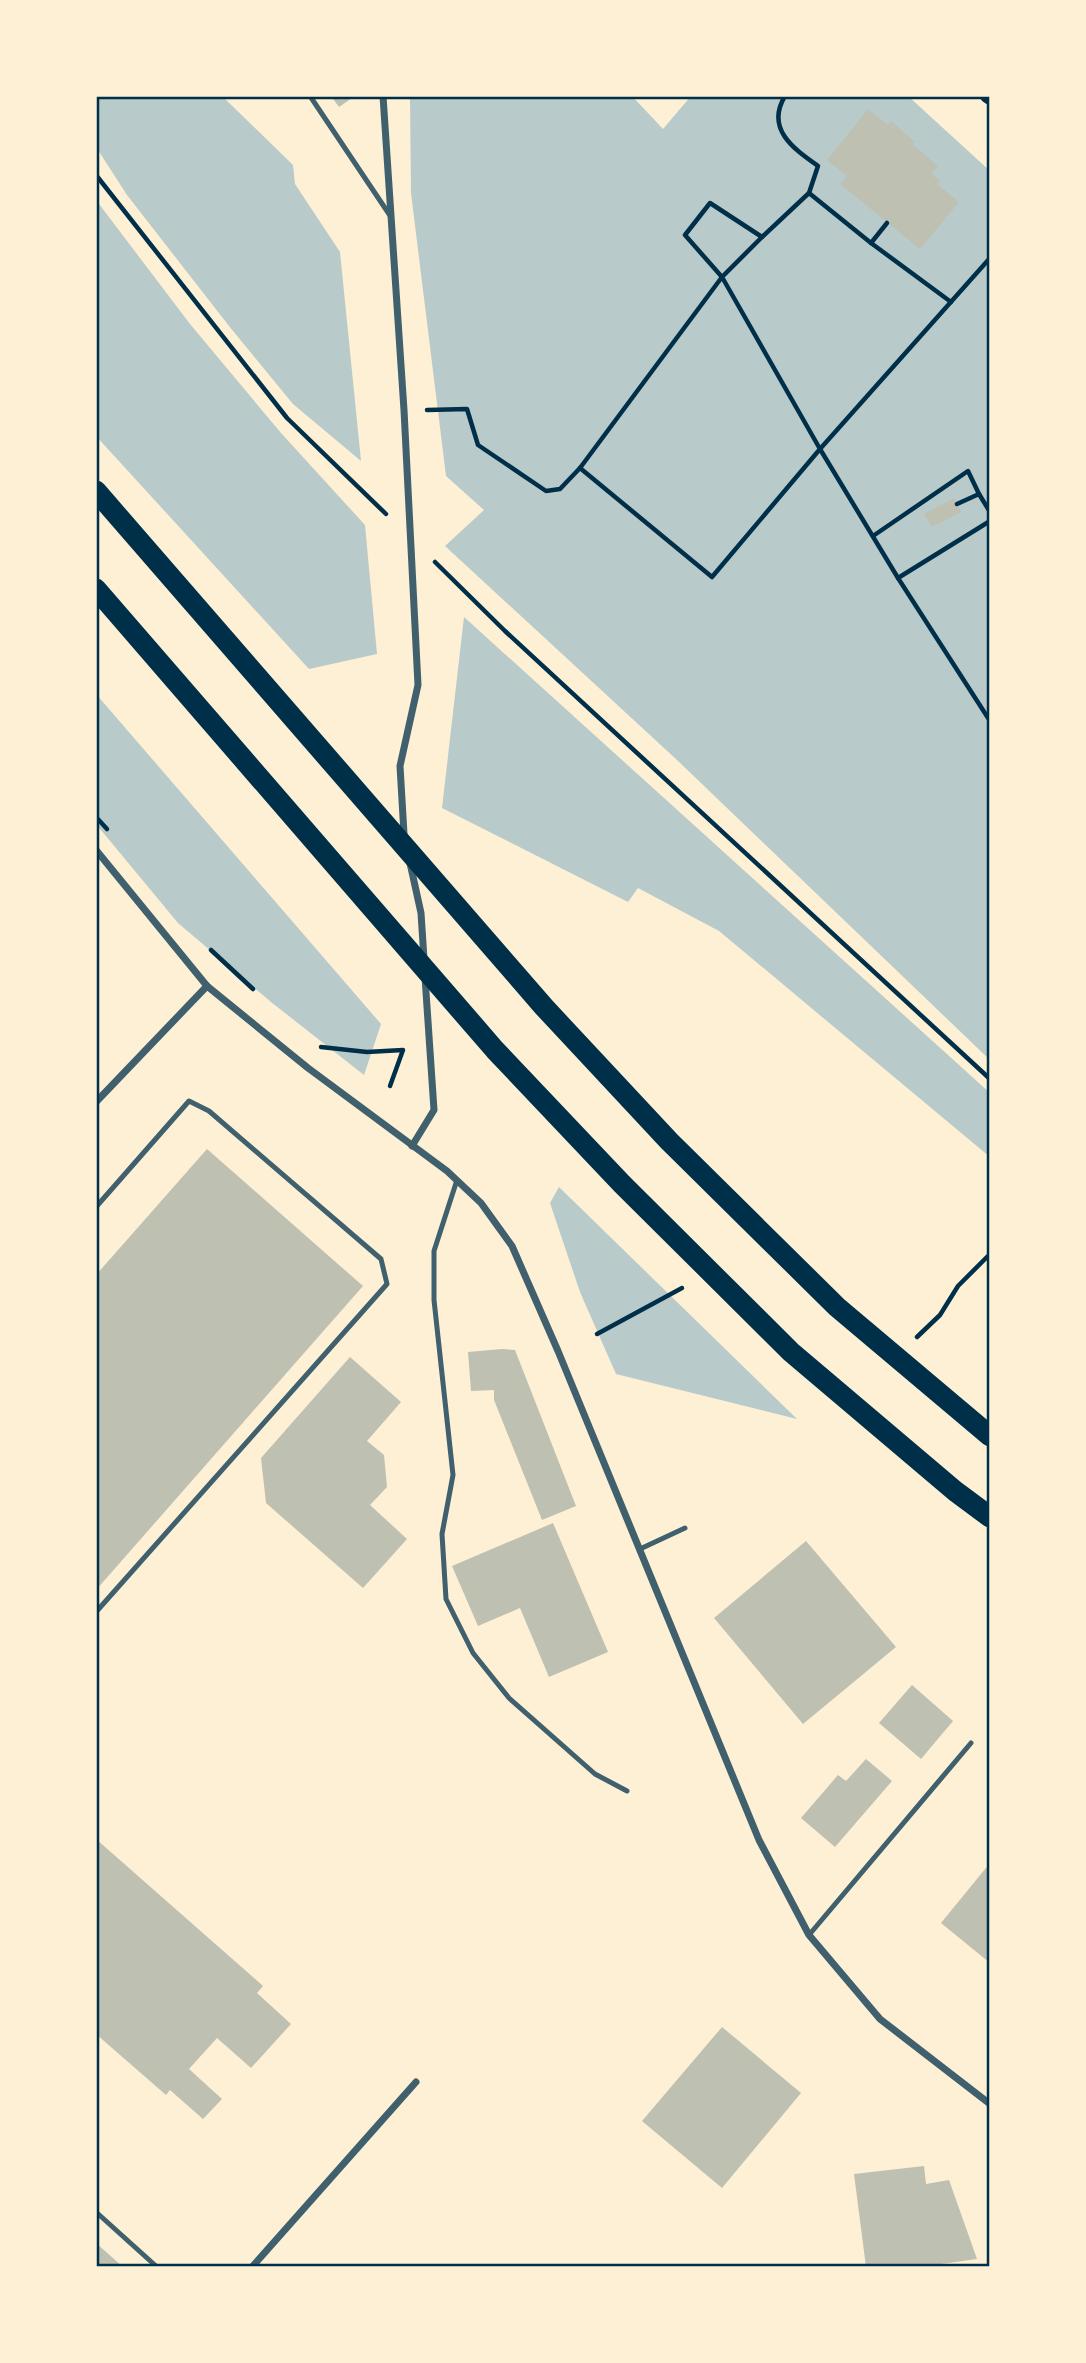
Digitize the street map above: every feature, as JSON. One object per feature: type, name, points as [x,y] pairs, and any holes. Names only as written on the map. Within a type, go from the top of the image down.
[{"type":"highway","points":[[96,491],[544,1007],[669,1141],[837,1307],[990,1436]]},
{"type":"highway","points":[[96,589],[495,1050],[622,1184],[791,1352],[955,1491],[990,1517]]},
{"type":"street","points":[[383,96],[404,410],[418,685],[400,766],[402,814],[421,913],[434,1110],[412,1146]]},
{"type":"street","points":[[96,850],[207,986],[308,1068],[457,1180],[481,1203],[512,1246],[558,1351],[759,1840],[809,1935],[880,2019],[990,2104]]},
{"type":"street","points":[[96,1102],[207,986]]},
{"type":"street","points":[[252,2267],[416,2082]]},
{"type":"lane","points":[[310,96],[391,217]]},
{"type":"lane","points":[[96,1207],[189,1101],[209,1111],[381,1259],[387,1284],[96,1612]]},
{"type":"lane","points":[[457,1180],[434,1251],[434,1300],[453,1475],[442,1534],[446,1599],[473,1653],[509,1698],[595,1774],[626,1791]]},
{"type":"lane","points":[[640,1549],[685,1528]]},
{"type":"lane","points":[[809,1935],[971,1743]]},
{"type":"lane","points":[[96,2212],[157,2267]]},
{"type":"path","points":[[404,410],[467,410],[478,445],[546,491],[561,489],[580,468],[722,277],[809,193],[818,166],[789,145],[779,125],[781,104],[786,96]]},
{"type":"path","points":[[96,175],[287,418]]},
{"type":"path","points":[[809,193],[951,302]]},
{"type":"path","points":[[762,237],[710,203],[685,235],[722,277],[820,449],[898,578],[990,721]]},
{"type":"path","points":[[871,243],[887,223]]},
{"type":"path","points":[[580,468],[712,578],[820,449],[990,258]]},
{"type":"path","points":[[873,536],[968,471],[990,512]]},
{"type":"path","points":[[957,504],[979,495]]},
{"type":"path","points":[[898,578],[990,521]]},
{"type":"path","points":[[505,631],[990,1079]]},
{"type":"path","points":[[96,817],[114,838]]},
{"type":"path","points":[[209,948],[260,997]]},
{"type":"path","points":[[311,1039],[321,1047],[367,1052],[403,1050],[390,1086]]},
{"type":"path","points":[[940,1315],[958,1286],[990,1254]]},
{"type":"path","points":[[597,1334],[613,1326]]},
{"type":"shaded area","points":[[96,96],[222,96],[293,165],[295,184],[340,252],[361,461],[293,404],[127,195],[96,147]]},
{"type":"shaded area","points":[[410,96],[632,96],[663,129],[691,96],[908,96],[990,171],[990,1060],[677,760],[445,546],[484,510],[446,476],[411,193]]},
{"type":"shaded area","points":[[96,200],[190,324],[281,433],[365,525],[377,654],[309,669],[96,436]]},
{"type":"shaded area","points":[[464,617],[990,1093],[990,1157],[719,931],[638,888],[628,902],[442,808]]},
{"type":"shaded area","points":[[96,694],[381,1024],[364,1075],[271,1002],[178,923],[96,824]]},
{"type":"shaded area","points":[[559,1187],[797,1419],[616,1374],[580,1292],[550,1203]]},
{"type":"building","points":[[331,96],[355,96],[339,107]]},
{"type":"building","points":[[868,109],[888,125],[891,121],[915,142],[912,144],[938,166],[931,174],[940,181],[937,184],[959,202],[920,249],[840,184],[847,176],[827,160]]},
{"type":"building","points":[[954,498],[961,512],[932,527],[924,514]]},
{"type":"building","points":[[207,1149],[363,1286],[96,1590],[96,1275]]},
{"type":"building","points":[[515,1350],[576,1506],[542,1520],[494,1400],[494,1390],[471,1391],[468,1352]]},
{"type":"building","points":[[350,1357],[401,1402],[367,1441],[384,1455],[387,1487],[370,1505],[407,1539],[363,1588],[266,1503],[261,1458]]},
{"type":"building","points":[[553,1523],[608,1652],[549,1677],[520,1608],[478,1626],[452,1566]]},
{"type":"building","points":[[806,1541],[896,1647],[803,1724],[714,1618]]},
{"type":"building","points":[[912,1685],[953,1721],[921,1759],[879,1723]]},
{"type":"building","points":[[866,1759],[892,1781],[835,1847],[801,1818],[838,1775],[846,1781]]},
{"type":"building","points":[[96,1839],[263,1986],[257,1993],[291,2024],[251,2068],[217,2038],[189,2069],[222,2099],[203,2119],[170,2090],[166,2095],[96,2034]]},
{"type":"building","points":[[990,1863],[990,1963],[941,1923]]},
{"type":"building","points":[[722,2027],[801,2093],[722,2188],[642,2121]]},
{"type":"building","points":[[924,2166],[926,2184],[949,2180],[977,2259],[919,2267],[866,2267],[854,2174]]},
{"type":"building","points":[[96,2243],[123,2267],[96,2267]]}]
